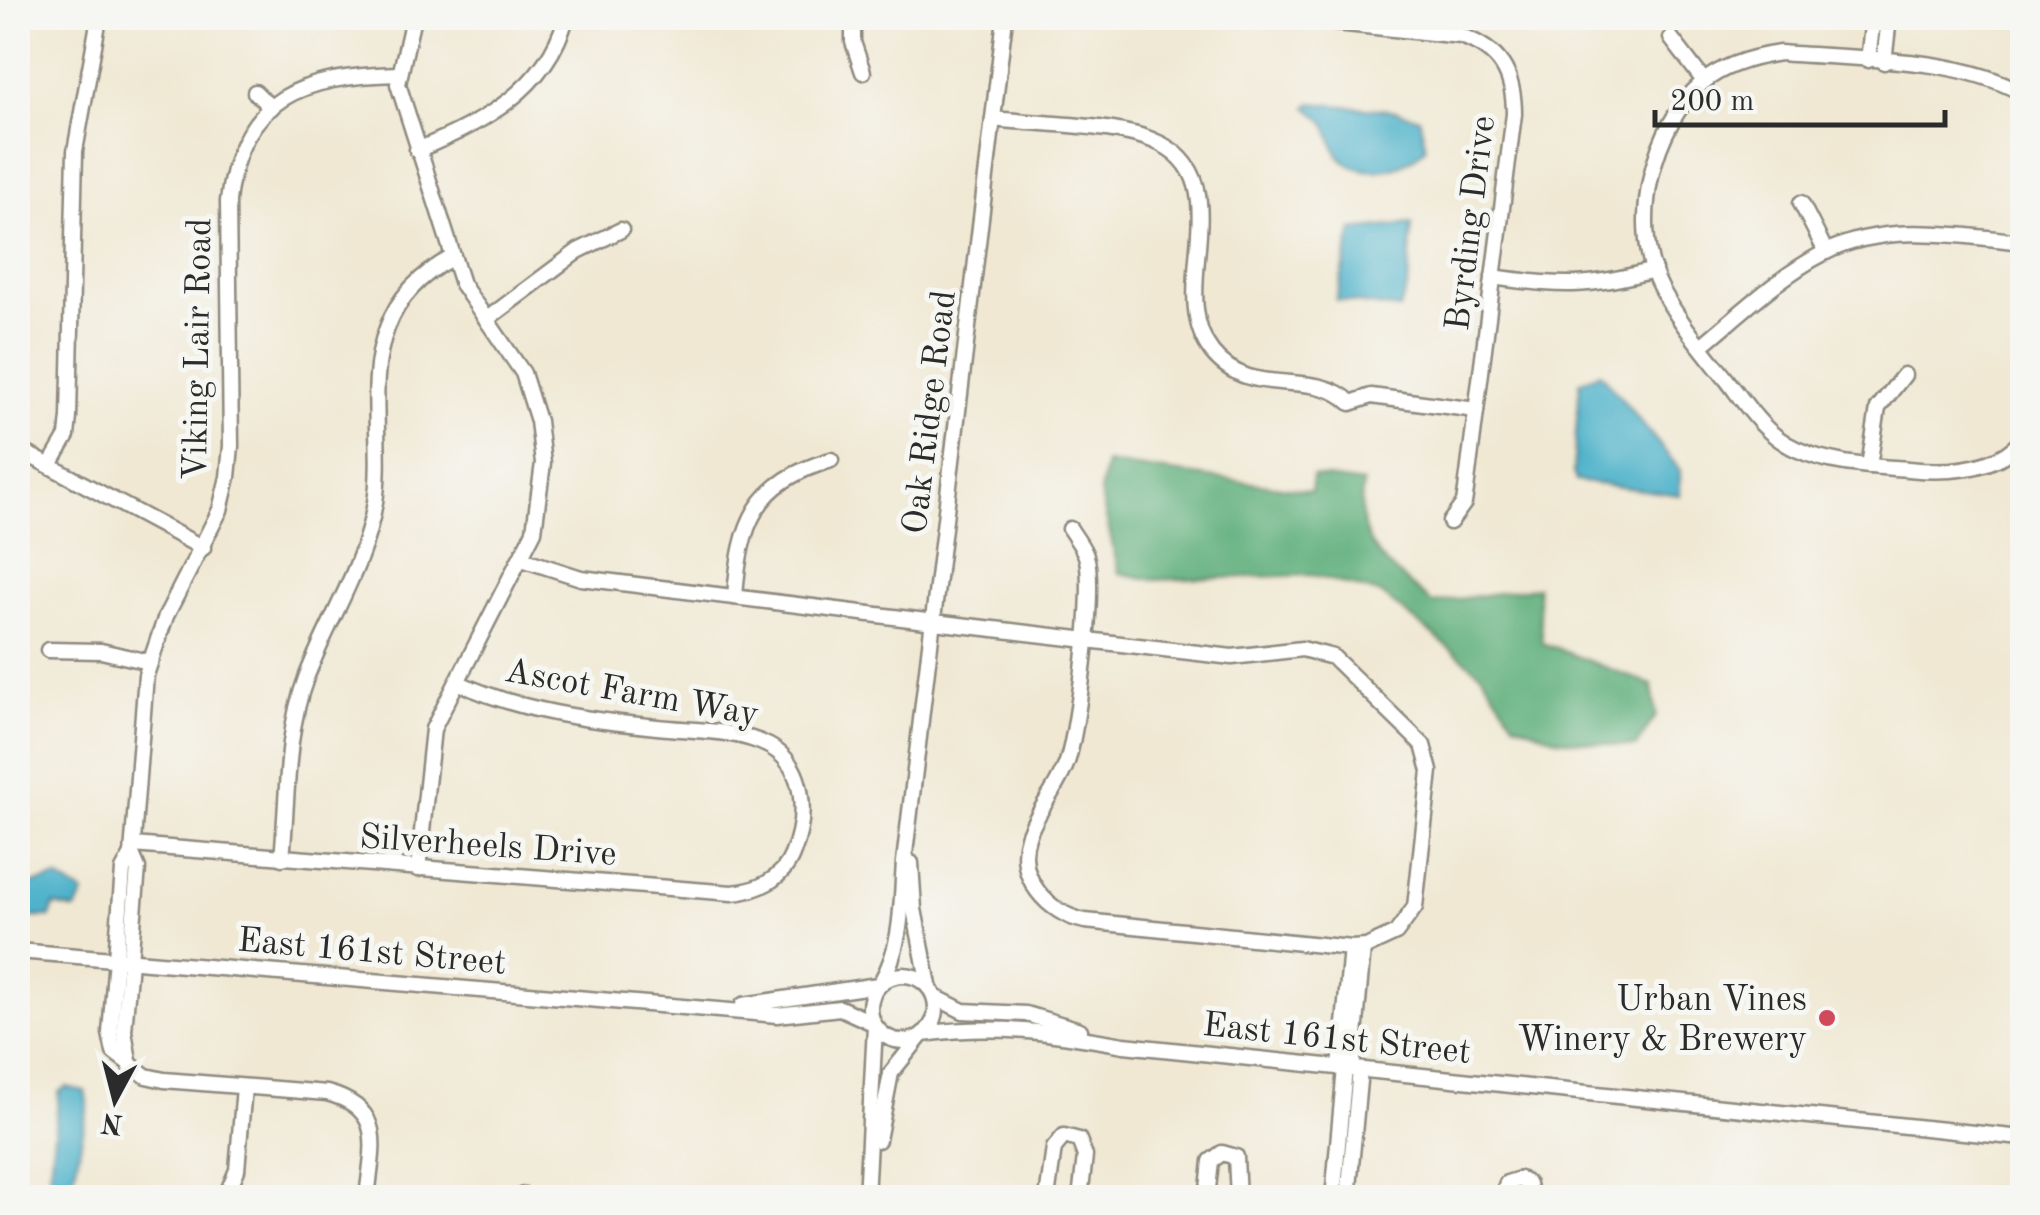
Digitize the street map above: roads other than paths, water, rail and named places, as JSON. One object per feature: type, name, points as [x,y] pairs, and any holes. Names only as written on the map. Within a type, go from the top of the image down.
[{"type":"street","points":[[50,465],[67,436],[70,416],[75,151],[100,18]]},
{"type":"street","points":[[413,18],[399,74],[418,150],[462,284],[523,373],[538,421],[543,463],[539,502],[522,559],[433,729],[418,869]]},
{"type":"street","points":[[418,150],[500,112],[534,75],[555,44],[566,18]]},
{"type":"street","points":[[852,18],[853,42],[862,72]]},
{"type":"street","name":"Oak Ridge Road","points":[[880,984],[896,953],[1005,18]]},
{"type":"street","name":"Byrding Drive","points":[[1289,18],[1370,22],[1461,36],[1480,42],[1508,71],[1514,114],[1476,410],[1464,503],[1450,522]]},
{"type":"street","points":[[1868,60],[1873,18]]},
{"type":"street","points":[[1884,62],[1889,18]]},
{"type":"street","points":[[1671,38],[1704,81]]},
{"type":"street","points":[[2021,447],[1984,464],[1936,472],[1869,466],[1794,449],[1767,430],[1701,346],[1654,270],[1645,222],[1657,157],[1676,111],[1704,81],[1753,57],[1780,53],[1884,62],[1989,77],[2022,93]]},
{"type":"street","name":"Viking Lair Road","points":[[244,1087],[164,1080],[130,1067],[124,1030],[123,960],[138,868],[132,850],[149,662],[166,616],[220,510],[231,446],[228,201],[234,161],[271,108],[308,84],[348,75],[399,74]]},
{"type":"street","points":[[255,92],[271,108]]},
{"type":"street","points":[[993,119],[1139,136],[1177,155],[1191,173],[1200,196],[1194,310],[1214,354],[1254,380],[1336,391],[1351,403],[1370,396],[1476,410]]},
{"type":"street","points":[[1802,203],[1826,252]]},
{"type":"street","points":[[488,318],[578,251],[621,230]]},
{"type":"street","points":[[1701,346],[1826,252],[1868,238],[1904,234],[2022,242]]},
{"type":"street","points":[[282,858],[292,736],[306,679],[355,572],[376,501],[378,379],[386,329],[398,305],[426,272],[453,257]]},
{"type":"street","points":[[1492,276],[1560,287],[1589,286],[1654,270]]},
{"type":"street","points":[[1869,466],[1878,408],[1904,375]]},
{"type":"street","points":[[18,449],[203,548]]},
{"type":"street","points":[[735,598],[738,552],[759,505],[795,471],[831,460]]},
{"type":"street","points":[[522,559],[581,578],[735,598],[934,622],[1084,638],[1232,656],[1302,649],[1334,657],[1422,745],[1430,771],[1415,907],[1396,932],[1357,948],[1085,922],[1069,918],[1039,895],[1028,866],[1028,837],[1067,762],[1084,638],[1090,585],[1086,555],[1070,529]]},
{"type":"street","points":[[48,650],[100,650],[149,662]]},
{"type":"street","name":"Ascot Farm Way","points":[[457,682],[546,712],[737,737],[769,746],[798,778],[800,824]]},
{"type":"street","name":"Oak Ridge Road","points":[[912,813],[914,909],[932,992]]},
{"type":"street","name":"Silverheels Drive","points":[[132,850],[748,892],[782,872],[796,847],[800,824]]},
{"type":"street","points":[[1333,1198],[1349,1069],[1357,948]]},
{"type":"street","name":"East 161st Street","points":[[18,951],[777,1014],[840,1008],[874,1024]]},
{"type":"street","points":[[866,1198],[891,1072],[935,1018],[932,992],[912,975],[880,984],[870,1001],[874,1024],[871,1159]]},
{"type":"street","name":"East 161st Street","points":[[722,1008],[880,984]]},
{"type":"street","name":"East 161st Street","points":[[932,992],[962,1011],[1026,1014],[1124,1045]]},
{"type":"street","points":[[874,1024],[900,1041],[922,1035]]},
{"type":"street","name":"East 161st Street","points":[[922,1035],[979,1026],[1124,1045],[2022,1138]]},
{"type":"street","points":[[1348,1198],[1349,1069]]},
{"type":"street","points":[[225,1198],[237,1170],[244,1087],[352,1100],[370,1120],[373,1140],[366,1198]]},
{"type":"street","points":[[1048,1198],[1054,1148],[1064,1136],[1079,1140],[1084,1150],[1080,1198]]},
{"type":"street","points":[[1207,1198],[1211,1161],[1222,1153],[1238,1163],[1238,1198]]},
{"type":"street","points":[[1501,1198],[1507,1183],[1520,1179],[1528,1184],[1531,1198]]},
{"type":"street","points":[[1666,1198],[1679,1198]]},
{"type":"water","points":[[1312,103],[1398,111],[1419,118],[1426,146],[1409,161],[1387,169],[1374,171],[1352,166],[1339,155],[1325,123],[1307,107]]},
{"type":"water","points":[[1412,224],[1408,286],[1399,309],[1336,300],[1353,230]]},
{"type":"water","points":[[1600,372],[1680,470],[1680,495],[1576,481],[1573,472],[1580,382]]},
{"type":"water","points":[[58,878],[84,894],[76,910],[54,905],[50,917],[20,917],[20,895],[27,885]]},
{"type":"water","points":[[66,1087],[85,1091],[88,1106],[70,1197],[47,1197],[59,1092]]},
{"type":"place","name":"Urban Vines Winery & Brewery","points":[[1827,1018]]}]
